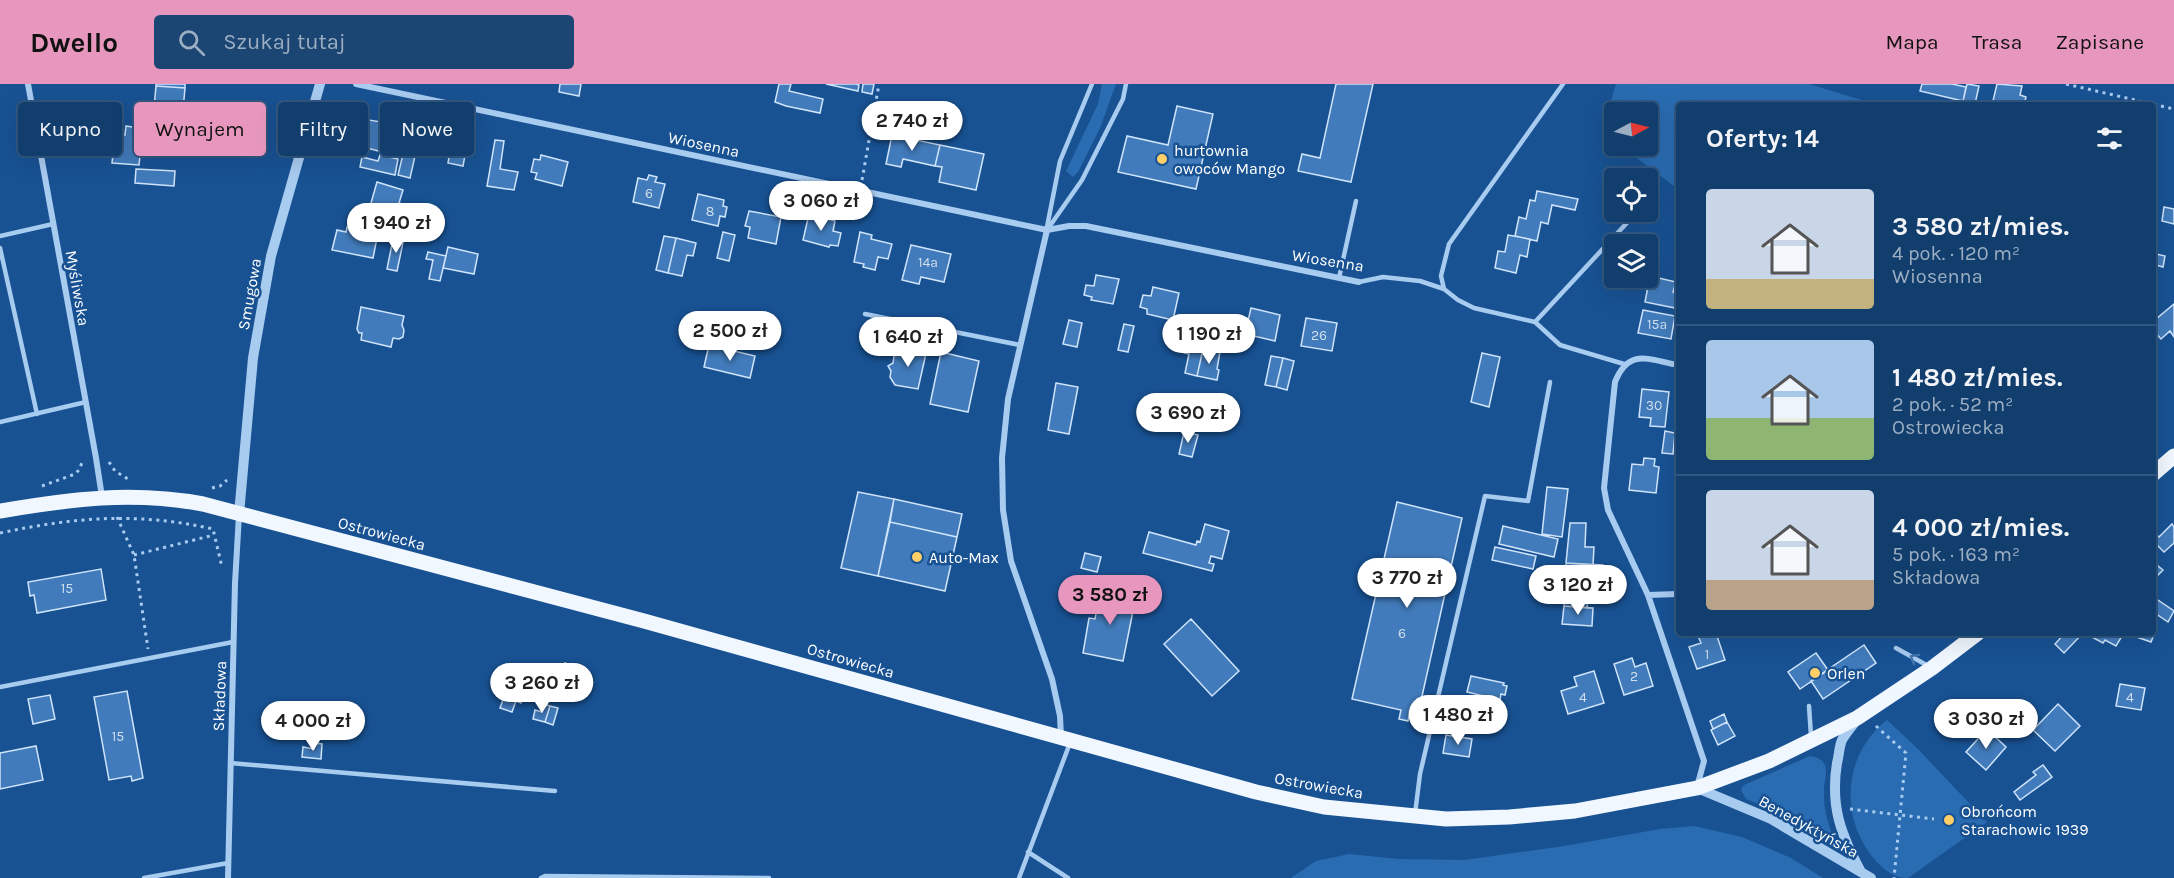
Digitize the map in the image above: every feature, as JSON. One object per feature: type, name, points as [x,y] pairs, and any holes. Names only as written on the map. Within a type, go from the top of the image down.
[{"type":"main road","points":[[2156,472],[2174,456]]},
{"type":"main road","name":"Ostrowiecka","points":[[0,511],[102,497],[175,499],[644,621],[1256,792],[1324,807],[1446,819],[1564,812],[1697,788],[1768,761],[1857,718],[1932,668],[1974,636]]},
{"type":"street","name":"Myśliwska","points":[[27,84],[102,497]]},
{"type":"street","name":"Smugowa","points":[[239,514],[253,358],[271,256],[320,84]]},
{"type":"street","name":"Wiosenna","points":[[356,84],[1047,230],[1086,226],[1359,282]]},
{"type":"street","points":[[1047,230],[1008,399],[1002,458],[1003,510],[1011,561],[1052,679],[1066,739]]},
{"type":"street","name":"Wiosenna","points":[[1624,364],[1639,358],[1676,365]]},
{"type":"street","points":[[1624,364],[1615,382],[1604,488],[1608,510],[1648,595],[1704,761],[1697,788]]},
{"type":"street","name":"Składowa","points":[[228,878],[233,642],[239,514]]},
{"type":"street","points":[[1648,595],[1676,594]]},
{"type":"street","points":[[1857,718],[1841,742],[1836,770],[1835,801],[1839,824],[1861,872]]},
{"type":"street","name":"Benedyktyńska","points":[[1697,788],[1771,819],[1872,878]]},
{"type":"lane","points":[[1047,230],[1060,161],[1092,84]]},
{"type":"lane","points":[[1047,230],[1082,180],[1123,99],[1126,84]]},
{"type":"lane","points":[[1444,289],[1441,276],[1449,244],[1563,84]]},
{"type":"lane","points":[[1339,278],[1356,201]]},
{"type":"lane","points":[[1535,322],[1628,222]]},
{"type":"lane","points":[[0,236],[53,224]]},
{"type":"lane","points":[[0,248],[37,414]]},
{"type":"lane","name":"Wiosenna","points":[[1359,282],[1383,277],[1420,281],[1444,289],[1458,300],[1474,308],[1535,322],[1560,345],[1624,364]]},
{"type":"lane","points":[[865,314],[1020,345]]},
{"type":"lane","points":[[1415,817],[1420,774],[1485,496],[1528,501],[1550,382]]},
{"type":"lane","points":[[0,422],[86,402]]},
{"type":"lane","points":[[0,687],[233,642]]},
{"type":"lane","points":[[1896,648],[1932,668]]},
{"type":"lane","points":[[1809,706],[1811,741]]},
{"type":"lane","points":[[1019,878],[1066,739]]},
{"type":"lane","points":[[230,763],[555,791]]},
{"type":"lane","points":[[1029,852],[1068,878]]},
{"type":"lane","points":[[144,878],[228,863]]},
{"type":"lane","points":[[541,878],[545,876],[769,878]]},
{"type":"path","points":[[860,190],[879,84]]},
{"type":"path","points":[[2066,84],[2144,102]]},
{"type":"path","points":[[2156,105],[2174,109]]},
{"type":"path","points":[[108,456],[115,471],[121,476],[137,481]]},
{"type":"path","points":[[39,487],[75,474],[80,470],[82,460]]},
{"type":"path","points":[[210,489],[220,486],[232,470]]},
{"type":"path","points":[[117,517],[134,555],[150,658]]},
{"type":"path","points":[[0,533],[82,518],[165,519],[213,529],[222,565]]},
{"type":"path","points":[[134,555],[214,535]]},
{"type":"path","points":[[1876,726],[1906,753],[1894,878]]},
{"type":"path","points":[[1848,809],[1934,819]]},
{"type":"shaded area","points":[[1102,84],[1116,84],[1100,128],[1078,172],[1073,177],[1066,171],[1098,104]]},
{"type":"shaded area","points":[[1616,84],[1809,84],[1868,102],[1676,102],[1676,186],[1658,174],[1658,168],[1650,168],[1634,156],[1658,156],[1658,102],[1610,102]]},
{"type":"shaded area","points":[[1887,720],[1918,749],[1987,822],[1908,878],[1890,873],[1876,861],[1864,845],[1851,808],[1854,769],[1861,751],[1872,734]]},
{"type":"shaded area","points":[[1810,756],[1819,759],[1825,765],[1825,810],[1836,844],[1789,816],[1746,799],[1741,790],[1744,785]]},
{"type":"shaded area","points":[[1694,826],[1742,837],[1791,858],[1823,878],[1291,878],[1316,861],[1349,854],[1398,859],[1465,860],[1660,829]]},
{"type":"building","points":[[156,84],[185,84],[185,88],[156,86]]},
{"type":"building","points":[[560,84],[581,84],[579,96],[559,92]]},
{"type":"building","points":[[779,84],[791,84],[789,91],[823,99],[820,113],[775,102]]},
{"type":"building","points":[[826,84],[856,84],[859,85],[858,91]]},
{"type":"building","points":[[863,84],[874,84],[872,94],[862,92]]},
{"type":"building","points":[[1336,84],[1373,84],[1351,182],[1298,171],[1302,154],[1320,158]]},
{"type":"building","points":[[1922,84],[1952,84],[1966,87],[1963,101],[1920,91]]},
{"type":"building","points":[[1967,84],[1979,86],[1975,102],[1963,101]]},
{"type":"building","points":[[1997,84],[2022,86],[2020,95],[2026,97],[2025,102],[1993,102]]},
{"type":"building","points":[[156,86],[185,88],[184,102],[154,102]]},
{"type":"building","name":"hurtownia owoców Mango","points":[[1177,106],[1213,114],[1196,189],[1118,172],[1127,136],[1168,145]]},
{"type":"building","points":[[369,120],[380,122],[380,151],[368,148]]},
{"type":"building","points":[[126,126],[134,127],[134,156],[140,156],[139,165],[112,163],[113,156],[122,156],[122,135],[125,135]]},
{"type":"building","points":[[892,135],[940,145],[935,166],[903,159],[901,167],[886,164]]},
{"type":"building","points":[[495,140],[504,141],[500,169],[518,172],[514,190],[487,186]]},
{"type":"building","points":[[940,145],[984,154],[976,190],[939,182],[942,167],[935,166]]},
{"type":"building","points":[[380,155],[398,159],[395,175],[360,167],[362,157],[378,161]]},
{"type":"building","points":[[541,155],[568,162],[562,186],[535,179],[537,173],[531,172],[534,159],[540,160]]},
{"type":"building","points":[[403,156],[415,156],[410,178],[398,175]]},
{"type":"building","points":[[444,156],[465,156],[463,166],[448,163],[449,157]]},
{"type":"building","points":[[136,169],[175,171],[174,186],[135,183]]},
{"type":"building","points":[[649,175],[657,177],[655,182],[665,184],[659,208],[633,202],[638,178],[647,180]]},
{"type":"building","points":[[377,182],[403,190],[399,203],[411,206],[408,218],[383,214],[382,218],[373,215],[374,211],[369,210]]},
{"type":"building","points":[[1537,191],[1578,199],[1575,210],[1552,205],[1548,224],[1541,222],[1537,241],[1515,236],[1519,217],[1526,219],[1530,200],[1535,201]]},
{"type":"building","points":[[698,194],[724,200],[723,206],[727,207],[725,217],[720,216],[718,226],[692,220]]},
{"type":"building","points":[[2164,207],[2174,209],[2174,224],[2162,221]]},
{"type":"building","points":[[749,211],[781,217],[776,244],[748,238],[750,227],[745,226]]},
{"type":"building","points":[[809,214],[835,221],[833,231],[841,233],[838,246],[830,245],[829,247],[803,240]]},
{"type":"building","points":[[347,227],[363,230],[362,235],[377,238],[373,258],[332,250],[337,230],[346,232]]},
{"type":"building","points":[[723,232],[735,235],[729,261],[717,258]]},
{"type":"building","points":[[860,232],[872,235],[871,239],[892,244],[888,259],[878,257],[875,270],[854,262]]},
{"type":"building","points":[[1508,235],[1530,239],[1527,257],[1520,255],[1516,273],[1495,268],[1498,251],[1505,252]]},
{"type":"building","points":[[396,236],[404,238],[397,271],[387,269]]},
{"type":"building","points":[[664,236],[676,238],[668,273],[656,270]]},
{"type":"building","points":[[676,238],[696,243],[693,256],[687,255],[682,276],[668,273]]},
{"type":"building","points":[[911,245],[951,254],[944,282],[921,277],[919,284],[902,280]]},
{"type":"building","points":[[448,247],[478,254],[474,274],[443,268]]},
{"type":"building","points":[[428,252],[446,256],[440,281],[429,279],[433,260],[426,259]]},
{"type":"building","points":[[2156,254],[2165,256],[2163,267],[2156,265]]},
{"type":"building","points":[[1096,275],[1119,279],[1113,304],[1091,300],[1092,297],[1084,295],[1086,285],[1094,286]]},
{"type":"building","points":[[1658,278],[1676,282],[1673,292],[1676,294],[1675,308],[1645,302],[1648,288],[1658,288]]},
{"type":"building","points":[[1153,287],[1179,293],[1173,320],[1147,314],[1147,309],[1140,307],[1143,295],[1151,296]]},
{"type":"building","points":[[2174,304],[2174,337],[2170,331],[2161,339],[2156,333],[2156,319]]},
{"type":"building","points":[[361,307],[404,316],[403,337],[393,338],[391,347],[361,340],[362,333],[359,333],[357,329]]},
{"type":"building","points":[[1251,308],[1280,315],[1275,341],[1245,334]]},
{"type":"building","points":[[1643,310],[1675,316],[1671,339],[1638,333]]},
{"type":"building","points":[[1306,318],[1337,323],[1332,351],[1301,346]]},
{"type":"building","points":[[1069,320],[1082,323],[1077,347],[1063,344]]},
{"type":"building","points":[[1124,324],[1134,326],[1128,352],[1118,350]]},
{"type":"building","points":[[709,345],[755,356],[750,378],[704,367]]},
{"type":"building","points":[[1186,346],[1203,349],[1197,376],[1185,373],[1189,354],[1184,353]]},
{"type":"building","points":[[917,347],[927,349],[918,389],[895,385],[890,377],[891,371],[888,366],[893,363],[894,356],[905,355],[906,350],[916,352]]},
{"type":"building","points":[[1203,349],[1220,352],[1217,380],[1197,376]]},
{"type":"building","points":[[941,352],[979,361],[968,412],[930,404]]},
{"type":"building","points":[[1482,353],[1500,357],[1489,407],[1471,402]]},
{"type":"building","points":[[1271,356],[1283,358],[1276,387],[1265,385]]},
{"type":"building","points":[[1283,358],[1294,361],[1287,390],[1276,387]]},
{"type":"building","points":[[1056,383],[1078,387],[1069,434],[1048,430]]},
{"type":"building","points":[[1642,389],[1669,392],[1665,427],[1650,426],[1651,418],[1639,417]]},
{"type":"building","points":[[1665,431],[1675,433],[1673,454],[1662,453]]},
{"type":"building","points":[[1184,432],[1198,435],[1192,457],[1179,454]]},
{"type":"building","points":[[1644,458],[1655,459],[1654,466],[1659,467],[1656,493],[1629,490],[1632,464],[1643,465]]},
{"type":"building","points":[[1547,487],[1568,489],[1562,537],[1542,534]]},
{"type":"building","points":[[858,492],[894,499],[878,576],[841,568]]},
{"type":"building","points":[[894,499],[962,514],[957,537],[890,522]]},
{"type":"building","points":[[1397,502],[1462,518],[1418,714],[1410,712],[1408,721],[1399,719],[1401,710],[1352,699]]},
{"type":"building","name":"Auto-Max","points":[[890,522],[957,537],[945,591],[878,576]]},
{"type":"building","points":[[1570,523],[1586,523],[1585,547],[1594,547],[1593,565],[1566,563]]},
{"type":"building","points":[[1205,524],[1229,531],[1222,559],[1211,556],[1209,563],[1214,564],[1212,571],[1143,553],[1149,532],[1196,545],[1197,541],[1200,542]]},
{"type":"building","points":[[2172,524],[2174,543],[2164,552],[2156,544],[2156,534],[2159,537]]},
{"type":"building","points":[[1503,526],[1558,539],[1554,557],[1499,544]]},
{"type":"building","points":[[1495,547],[1536,556],[1533,569],[1492,560]]},
{"type":"building","points":[[1085,553],[1101,557],[1097,572],[1081,568]]},
{"type":"building","points":[[1566,563],[1603,565],[1602,587],[1589,587],[1587,608],[1564,606]]},
{"type":"building","points":[[2156,564],[2163,570],[2156,577]]},
{"type":"building","points":[[101,569],[106,600],[37,613],[34,595],[30,596],[28,582]]},
{"type":"building","points":[[1100,589],[1136,596],[1123,661],[1083,653],[1089,618],[1095,619]]},
{"type":"building","points":[[2156,599],[2174,611],[2168,622],[2156,614]]},
{"type":"building","points":[[1564,606],[1593,608],[1592,626],[1562,624]]},
{"type":"building","points":[[1191,619],[1239,671],[1212,696],[1164,644]]},
{"type":"building","points":[[1698,636],[1717,636],[1725,660],[1697,669],[1689,647],[1701,643]]},
{"type":"building","points":[[2062,636],[2080,636],[2064,653],[2055,644]]},
{"type":"building","points":[[2090,636],[2122,636],[2116,646],[2105,640],[2103,643]]},
{"type":"building","points":[[2134,636],[2153,636],[2151,642]]},
{"type":"building","points":[[1864,645],[1876,663],[1823,699],[1811,681]]},
{"type":"building","points":[[1816,653],[1828,670],[1800,689],[1788,672]]},
{"type":"building","points":[[1632,658],[1635,667],[1646,663],[1653,686],[1624,695],[1614,664]]},
{"type":"building","points":[[565,663],[583,669],[579,683],[560,678]]},
{"type":"building","points":[[515,666],[527,671],[521,688],[526,690],[521,703],[516,701],[512,712],[500,708]]},
{"type":"building","points":[[1594,671],[1604,703],[1568,714],[1561,691],[1577,686],[1574,677]]},
{"type":"building","points":[[1471,676],[1504,683],[1503,685],[1507,686],[1505,695],[1501,694],[1500,700],[1467,692]]},
{"type":"building","points":[[2120,684],[2145,688],[2141,710],[2116,706]]},
{"type":"building","points":[[127,691],[143,778],[132,781],[131,776],[109,780],[94,697]]},
{"type":"building","points":[[50,695],[55,719],[33,724],[28,699]]},
{"type":"building","points":[[544,704],[550,706],[545,722],[533,719],[535,710],[542,712]]},
{"type":"building","points":[[2058,704],[2080,726],[2055,751],[2033,730]]},
{"type":"building","points":[[550,706],[558,708],[553,725],[545,722]]},
{"type":"building","points":[[1724,714],[1727,722],[1713,729],[1710,721]]},
{"type":"building","points":[[1727,722],[1735,736],[1718,745],[1711,730]]},
{"type":"building","points":[[1987,729],[2006,747],[1986,770],[1966,752]]},
{"type":"building","points":[[1446,735],[1472,739],[1469,757],[1443,753]]},
{"type":"building","points":[[315,743],[322,744],[321,759],[302,757],[303,747],[314,749]]},
{"type":"building","points":[[36,746],[43,780],[0,789],[0,753]]},
{"type":"building","points":[[2043,765],[2052,777],[2020,800],[2014,792],[2036,775],[2033,772]]},
{"type":"place","name":"hurtownia owoców Mango","points":[[1162,159]]},
{"type":"place","name":"Auto-Max","points":[[917,557]]},
{"type":"place","name":"Orlen","points":[[1815,673]]},
{"type":"place","name":"Obrońcom Starachowic 1939","points":[[1949,820]]}]
